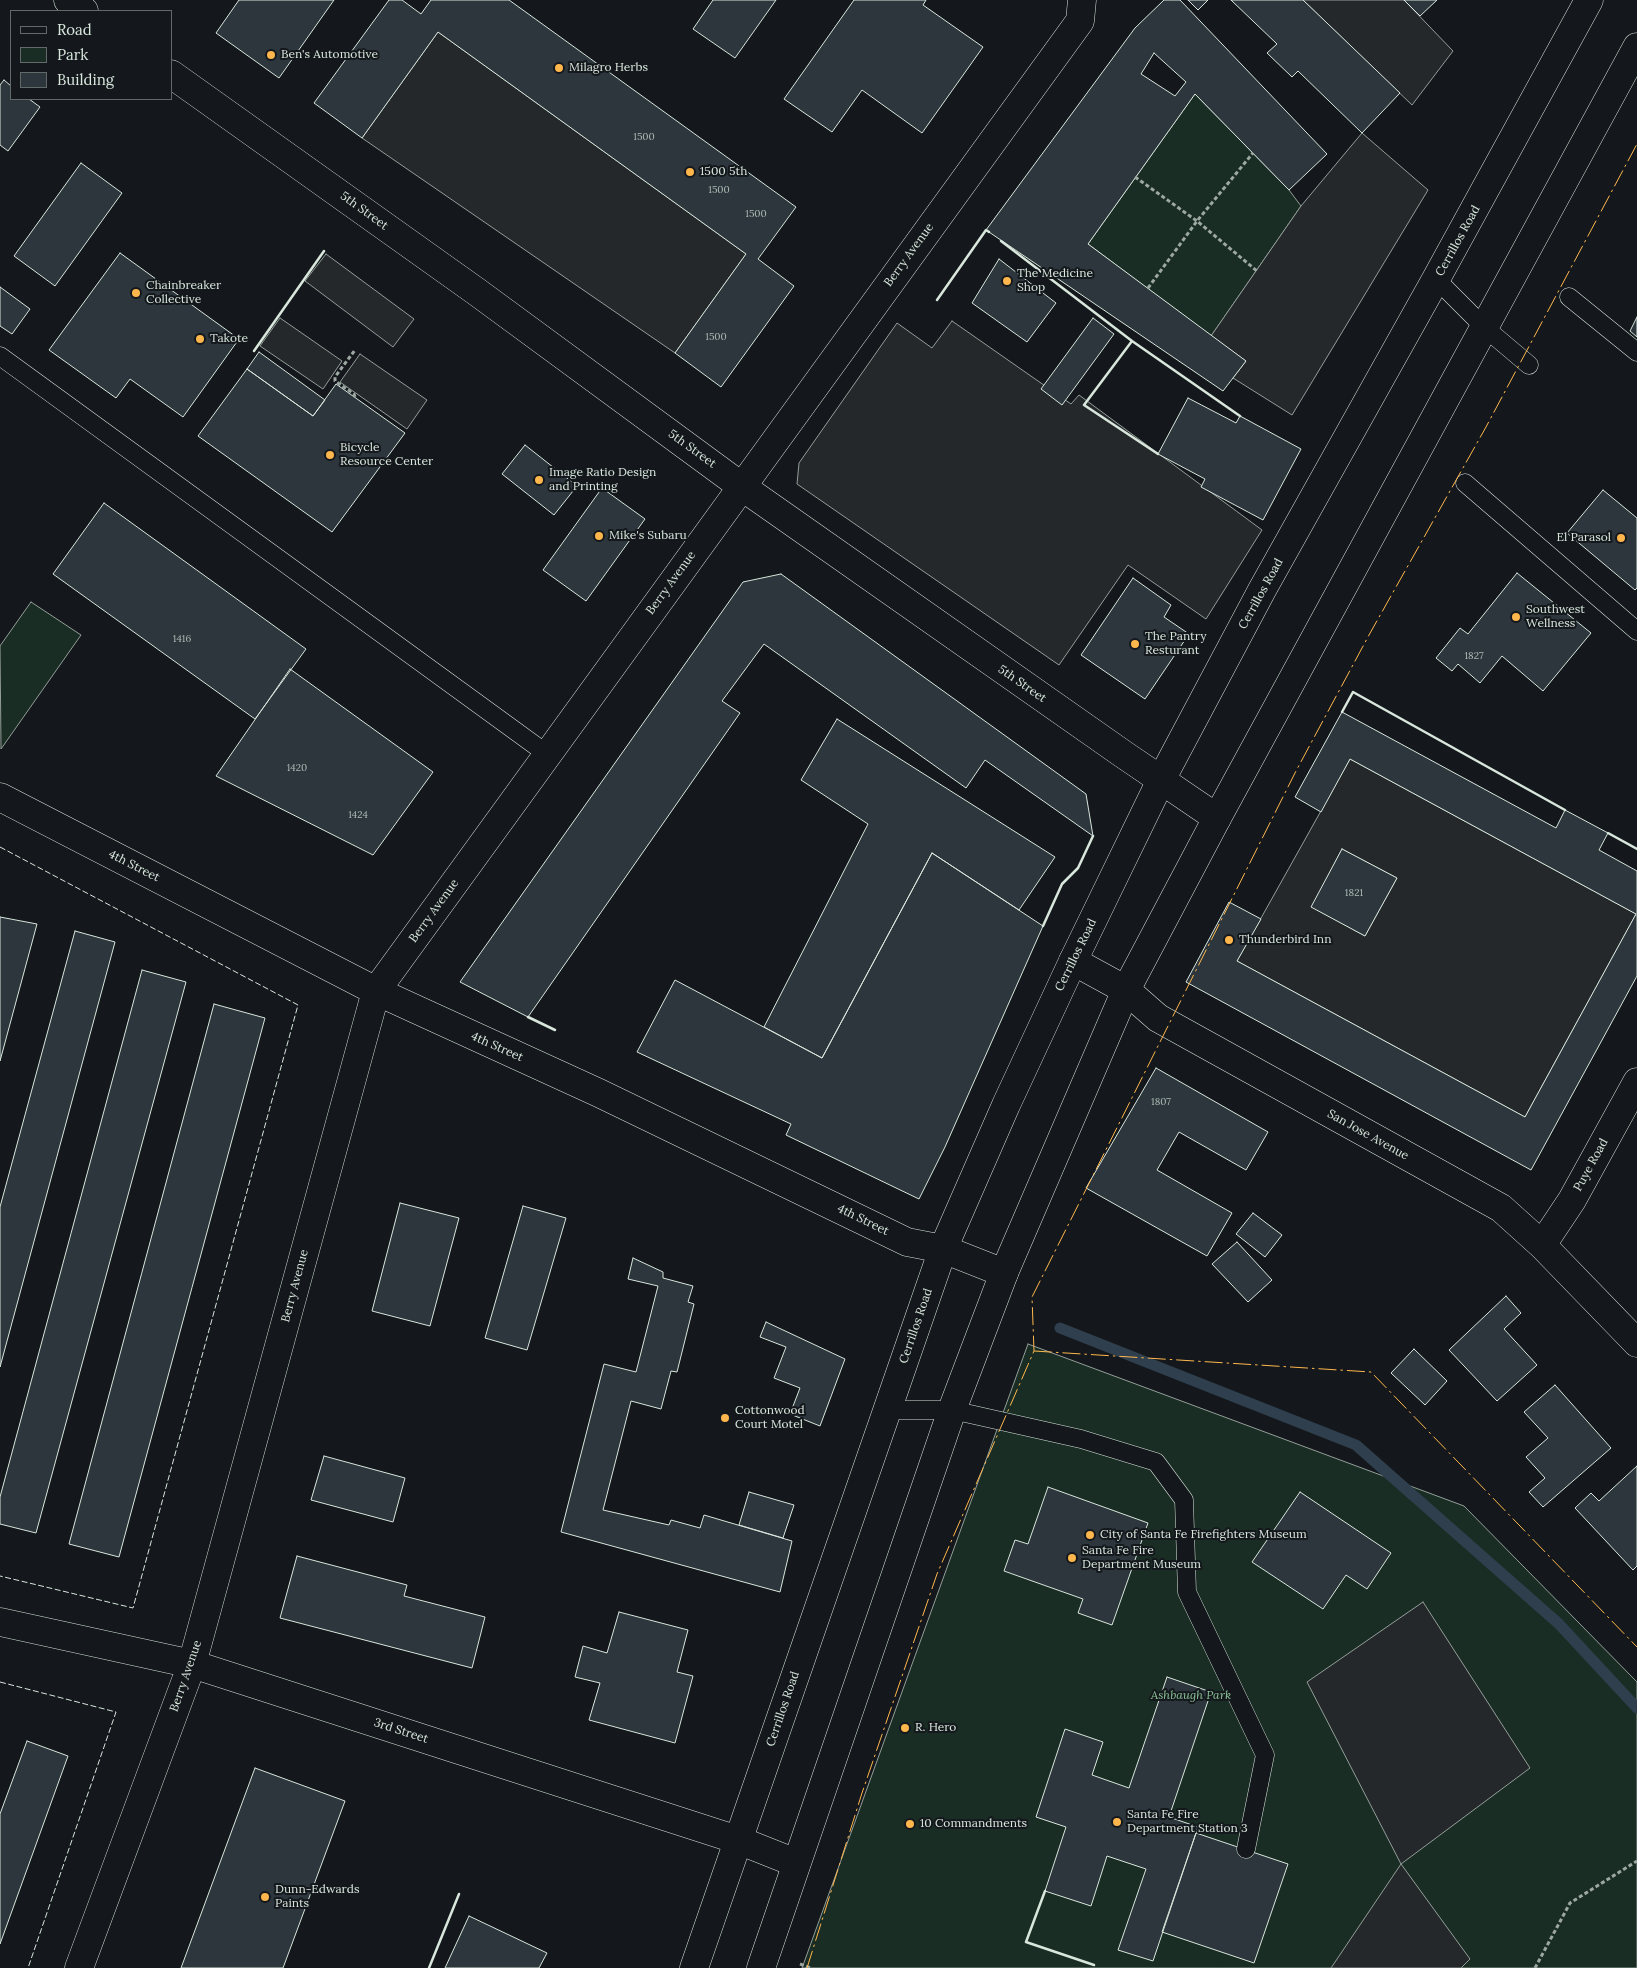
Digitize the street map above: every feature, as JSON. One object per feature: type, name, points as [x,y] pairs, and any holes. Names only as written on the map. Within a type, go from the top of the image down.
[{"type":"street","points":[[68,0],[83,10]]},
{"type":"street","name":"Berry Avenue","points":[[79,1968],[192,1664],[376,991],[1080,21],[1082,0]]},
{"type":"street","name":"Cerrillos Road","points":[[694,1968],[943,1249],[1006,1105],[1072,961],[1161,780],[1262,590],[1589,0]]},
{"type":"street","points":[[760,1968],[952,1410],[1004,1273],[1126,990],[1217,818],[1637,47]]},
{"type":"street","name":"5th Street","points":[[172,75],[477,292],[742,486],[1217,818]]},
{"type":"street","name":"4th Street","points":[[0,797],[376,991],[600,1093],[907,1242],[943,1249],[1004,1273]]},
{"type":"street","name":"San Jose Avenue","points":[[1072,961],[1126,990],[1158,1018],[1501,1208],[1542,1245],[1637,1343]]},
{"type":"street","name":"Puye Road","points":[[1542,1245],[1572,1200],[1637,1082]]},
{"type":"street","name":"3rd Street","points":[[0,1622],[192,1664],[738,1840],[796,1863]]},
{"type":"lane","points":[[1436,279],[1484,327],[1529,365]]},
{"type":"lane","points":[[1569,297],[1637,352]]},
{"type":"lane","points":[[0,356],[547,754]]},
{"type":"lane","points":[[1465,483],[1637,631]]},
{"type":"lane","points":[[886,1410],[952,1410],[1081,1439],[1156,1462],[1184,1500],[1187,1592],[1265,1755],[1246,1849]]},
{"type":"path","points":[[1148,288],[1197,221],[1253,154]]},
{"type":"path","points":[[1135,177],[1197,221],[1257,271]]},
{"type":"path","points":[[355,350],[335,377],[335,381],[354,394],[355,398]]},
{"type":"path","points":[[1535,1968],[1570,1903],[1637,1861]]},
{"type":"path","points":[[800,1964],[811,1968]]},
{"type":"green space","points":[[1195,94],[1289,190],[1301,206],[1211,336],[1088,244]]},
{"type":"green space","points":[[31,602],[81,635],[1,749],[0,646]]},
{"type":"green space","name":"Ashbaugh Park","points":[[1028,1344],[1464,1506],[1637,1682],[1637,1968],[802,1968]]},
{"type":"shaded area","points":[[1303,0],[1404,0],[1453,51],[1412,105]]},
{"type":"shaded area","points":[[438,32],[746,254],[675,353],[362,138]]},
{"type":"shaded area","points":[[1362,133],[1428,190],[1292,415],[1233,378],[1246,361],[1211,336],[1301,206]]},
{"type":"shaded area","points":[[326,254],[414,319],[393,347],[305,281]]},
{"type":"shaded area","points":[[280,318],[342,361],[323,389],[260,346]]},
{"type":"shaded area","points":[[952,321],[1071,404],[1079,395],[1262,530],[1206,619],[1128,565],[1059,665],[797,484],[799,463],[897,323],[932,348]]},
{"type":"shaded area","points":[[360,354],[427,400],[407,429],[340,382]]},
{"type":"shaded area","points":[[1350,759],[1636,914],[1525,1117],[1237,961]],"holes":[[[1342,849],[1397,878],[1365,936],[1312,907]]]},
{"type":"shaded area","points":[[1423,1602],[1530,1768],[1401,1864],[1307,1682]]},
{"type":"shaded area","points":[[1401,1864],[1470,1959],[1461,1968],[1331,1968]]},
{"type":"building","name":"Ben's Automotive","points":[[239,0],[334,0],[279,78],[216,33]]},
{"type":"building","name":"1500 5th","points":[[389,0],[402,0],[421,14],[431,0],[509,0],[796,207],[758,259],[794,286],[721,387],[675,353],[746,254],[438,32],[362,138],[314,103]]},
{"type":"building","points":[[713,0],[776,0],[735,58],[693,29]]},
{"type":"building","points":[[854,0],[926,0],[923,5],[983,47],[922,133],[862,90],[832,132],[784,99]]},
{"type":"building","points":[[1164,0],[1180,0],[1327,154],[1289,190],[1195,94],[1088,244],[1246,361],[1223,391],[986,230],[1135,28]],"holes":[[[1154,53],[1186,82],[1175,96],[1141,74]]]},
{"type":"building","points":[[1188,0],[1208,0],[1198,10]]},
{"type":"building","points":[[1231,0],[1303,0],[1400,93],[1362,133],[1298,71],[1292,77],[1267,53],[1277,44]]},
{"type":"building","points":[[1404,0],[1437,0],[1420,16]]},
{"type":"building","points":[[4,80],[10,85],[10,100],[30,100],[40,107],[8,151],[0,145],[0,85]]},
{"type":"building","points":[[81,163],[122,193],[55,286],[14,256]]},
{"type":"building","points":[[120,253],[239,339],[183,417],[130,379],[116,398],[49,350]]},
{"type":"building","name":"The Medicine Shop","points":[[999,259],[1056,303],[1027,342],[972,303]]},
{"type":"building","points":[[0,287],[30,309],[12,334],[0,326]]},
{"type":"building","points":[[1637,317],[1637,337],[1630,331]]},
{"type":"building","points":[[1093,318],[1114,334],[1062,405],[1041,389]]},
{"type":"building","points":[[259,352],[325,400],[313,416],[247,369]]},
{"type":"building","points":[[247,369],[313,416],[336,384],[405,433],[332,532],[198,436]]},
{"type":"building","points":[[1188,398],[1236,423],[1240,416],[1301,449],[1263,520],[1201,487],[1205,479],[1158,454]]},
{"type":"building","name":"Image Ratio Design and Printing","points":[[525,445],[577,486],[554,515],[502,474]]},
{"type":"building","points":[[602,488],[645,519],[586,601],[543,570]]},
{"type":"building","points":[[1603,490],[1637,518],[1637,588],[1635,590],[1567,533]]},
{"type":"building","points":[[104,503],[306,649],[255,719],[53,574]]},
{"type":"building","points":[[1517,573],[1591,633],[1543,691],[1502,656],[1480,683],[1458,664],[1452,671],[1436,658],[1460,628],[1468,634]]},
{"type":"building","points":[[781,574],[1086,794],[1093,836],[985,760],[966,788],[764,644],[722,701],[740,713],[528,1017],[460,982],[743,582]]},
{"type":"building","name":"The Pantry Resturant","points":[[1133,578],[1171,605],[1164,617],[1189,634],[1145,699],[1081,655]]},
{"type":"building","points":[[290,669],[433,772],[373,855],[216,776]]},
{"type":"building","name":"Thunderbird Inn","points":[[1342,712],[1556,828],[1565,810],[1608,833],[1599,850],[1637,871],[1637,976],[1531,1170],[1186,982],[1229,902],[1261,919],[1237,961],[1525,1117],[1636,914],[1350,759],[1321,812],[1295,797]]},
{"type":"building","points":[[837,719],[1055,857],[1019,910],[932,853],[822,1058],[764,1027],[868,824],[801,780]]},
{"type":"building","name":"Thunderbird Inn","points":[[1342,849],[1397,878],[1365,936],[1311,907]]},
{"type":"building","points":[[932,853],[1043,926],[945,1147],[919,1199],[786,1135],[791,1124],[637,1052],[675,980],[822,1058]]},
{"type":"building","points":[[0,917],[37,924],[0,1061]]},
{"type":"building","points":[[75,931],[115,942],[0,1367],[0,1207]]},
{"type":"building","points":[[142,970],[186,982],[36,1533],[0,1524],[0,1497]]},
{"type":"building","points":[[214,1004],[265,1018],[119,1557],[69,1544]]},
{"type":"building","points":[[1156,1068],[1268,1132],[1246,1170],[1179,1132],[1157,1170],[1232,1213],[1207,1256],[1086,1188]]},
{"type":"building","points":[[400,1203],[459,1218],[430,1326],[372,1311]]},
{"type":"building","points":[[523,1206],[566,1218],[527,1350],[485,1338]]},
{"type":"building","points":[[1253,1213],[1282,1235],[1265,1257],[1236,1234]]},
{"type":"building","points":[[1237,1242],[1272,1280],[1248,1302],[1212,1264]]},
{"type":"building","points":[[633,1258],[663,1272],[663,1278],[693,1286],[688,1302],[694,1304],[677,1372],[671,1371],[661,1409],[631,1401],[603,1510],[669,1525],[671,1520],[700,1528],[704,1515],[792,1541],[780,1592],[561,1532],[604,1364],[636,1372],[658,1286],[628,1279]]},
{"type":"building","points":[[1506,1296],[1521,1313],[1504,1329],[1537,1365],[1497,1401],[1449,1350]]},
{"type":"building","points":[[766,1322],[845,1359],[820,1426],[790,1414],[800,1388],[774,1378],[786,1347],[760,1337]]},
{"type":"building","points":[[1414,1349],[1447,1381],[1425,1405],[1391,1373]]},
{"type":"building","points":[[1555,1385],[1611,1448],[1543,1507],[1529,1492],[1545,1478],[1526,1457],[1548,1438],[1524,1412]]},
{"type":"building","points":[[324,1456],[405,1478],[393,1522],[311,1500]]},
{"type":"building","points":[[1637,1466],[1637,1566],[1633,1570],[1575,1508],[1591,1493],[1599,1501]]},
{"type":"building","name":"Santa Fe Fire Department Museum","points":[[1048,1487],[1148,1523],[1112,1625],[1078,1613],[1083,1599],[1004,1571],[1015,1540],[1028,1544]]},
{"type":"building","points":[[749,1492],[794,1505],[783,1538],[739,1525]]},
{"type":"building","points":[[1300,1492],[1391,1553],[1367,1589],[1346,1575],[1323,1609],[1252,1562]]},
{"type":"building","points":[[297,1556],[407,1585],[404,1596],[485,1617],[472,1668],[280,1618]]},
{"type":"building","points":[[619,1612],[688,1630],[677,1672],[693,1676],[675,1743],[589,1720],[600,1683],[575,1677],[583,1646],[607,1653]]},
{"type":"building","name":"Santa Fe Fire Department Station 3","points":[[1167,1677],[1211,1692],[1169,1817],[1198,1827],[1153,1961],[1118,1950],[1146,1869],[1107,1856],[1091,1906],[1045,1891],[1066,1827],[1036,1817],[1065,1729],[1103,1742],[1092,1775],[1129,1788]]},
{"type":"building","points":[[27,1741],[68,1756],[0,1944],[0,1814]]},
{"type":"building","points":[[255,1768],[345,1801],[283,1968],[181,1968]]},
{"type":"building","points":[[1196,1833],[1288,1864],[1254,1963],[1162,1932]]},
{"type":"building","points":[[469,1916],[547,1953],[539,1968],[445,1968]]},
{"type":"waterway","points":[[1060,1328],[1356,1445],[1559,1624],[1637,1708]]},
{"type":"fence","points":[[0,847],[298,1005],[133,1608],[0,1576]]},
{"type":"fence","points":[[0,1682],[116,1712],[28,1968]]},
{"type":"wall","points":[[937,300],[986,230],[989,232]]},
{"type":"wall","points":[[1001,241],[1132,341]]},
{"type":"wall","points":[[254,351],[324,251]]},
{"type":"wall","points":[[1158,454],[1084,405],[1132,341],[1240,416]]},
{"type":"wall","points":[[1342,712],[1353,692],[1565,810]]},
{"type":"wall","points":[[1608,833],[1637,849]]},
{"type":"wall","points":[[1043,926],[1062,884],[1078,868],[1093,836]]},
{"type":"wall","points":[[528,1017],[555,1030]]},
{"type":"wall","points":[[1045,1891],[1026,1942],[1094,1965]]},
{"type":"wall","points":[[429,1968],[459,1894]]},
{"type":"power","points":[[807,1968],[862,1793],[937,1574],[1034,1351],[1032,1297],[1296,771],[1369,635],[1486,427],[1637,144]]},
{"type":"power","points":[[1034,1351],[1371,1372],[1637,1647]]},
{"type":"place","name":"Ben's Automotive","points":[[271,55]]},
{"type":"place","name":"Milagro Herbs","points":[[559,68]]},
{"type":"place","name":"1500 5th","points":[[690,172]]},
{"type":"place","name":"The Medicine Shop","points":[[1007,281]]},
{"type":"place","name":"Chainbreaker Collective","points":[[136,293]]},
{"type":"place","name":"Takote","points":[[200,339]]},
{"type":"place","name":"Bicycle Resource Center","points":[[330,455]]},
{"type":"place","name":"Image Ratio Design and Printing","points":[[539,480]]},
{"type":"place","name":"Mike's Subaru","points":[[599,536]]},
{"type":"place","name":"El Parasol","points":[[1621,538]]},
{"type":"place","name":"Southwest Wellness","points":[[1516,617]]},
{"type":"place","name":"The Pantry Resturant","points":[[1135,644]]},
{"type":"place","name":"Thunderbird Inn","points":[[1229,940]]},
{"type":"place","name":"Cottonwood Court Motel","points":[[725,1418]]},
{"type":"place","name":"City of Santa Fe Firefighters Museum","points":[[1090,1535]]},
{"type":"place","name":"Santa Fe Fire Department Museum","points":[[1072,1558]]},
{"type":"place","name":"R. Hero","points":[[905,1728]]},
{"type":"place","name":"Santa Fe Fire Department Station 3","points":[[1117,1822]]},
{"type":"place","name":"10 Commandments","points":[[910,1824]]},
{"type":"place","name":"Dunn-Edwards Paints","points":[[265,1897]]}]
